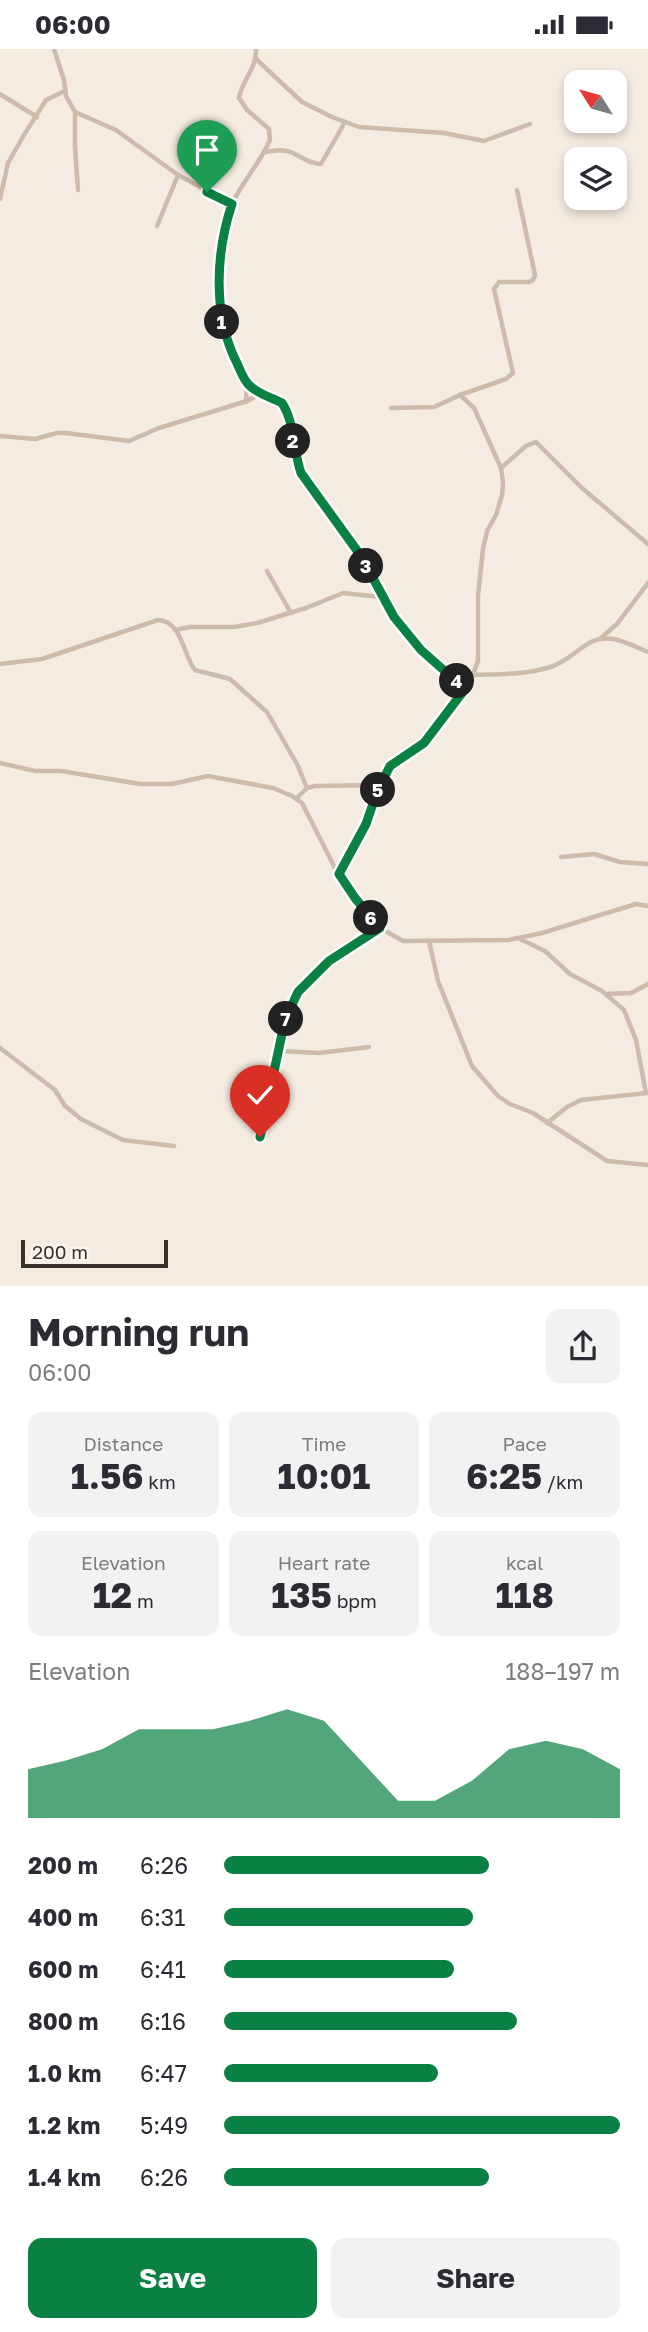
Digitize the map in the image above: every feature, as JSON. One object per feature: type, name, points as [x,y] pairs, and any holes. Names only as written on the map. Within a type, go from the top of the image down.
[{"type":"street","points":[[54,49],[69,104],[75,112],[116,130],[178,175],[232,204]]},
{"type":"street","points":[[256,49],[256,59],[239,98],[247,110],[269,129],[270,140],[232,204],[225,225],[221,249],[222,320],[228,342],[247,383],[260,394],[282,403],[288,412],[301,473],[361,556],[394,617],[421,650],[465,689]]},
{"type":"street","points":[[256,59],[302,101],[359,127],[444,133],[476,141],[493,138],[530,124]]},
{"type":"street","points":[[0,199],[8,163],[46,100],[65,91]]},
{"type":"street","points":[[0,95],[37,117]]},
{"type":"street","points":[[75,112],[78,190]]},
{"type":"street","points":[[264,152],[281,149],[292,151],[321,165],[345,122]]},
{"type":"street","points":[[157,226],[178,175]]},
{"type":"street","points":[[391,408],[434,407],[506,379],[513,373],[494,289],[496,283],[529,282],[535,275],[517,190]]},
{"type":"street","points":[[246,402],[247,383]]},
{"type":"street","points":[[0,436],[35,439],[66,433],[129,442],[159,428],[246,402],[260,394]]},
{"type":"street","points":[[339,874],[366,824],[390,766],[424,743],[465,689],[474,675],[478,661],[478,596],[483,548],[502,495],[501,468],[474,408],[460,395]]},
{"type":"street","points":[[501,468],[526,446],[536,442],[582,488],[648,544]]},
{"type":"street","points":[[267,571],[291,613]]},
{"type":"street","points":[[474,675],[545,669],[564,663],[617,624],[648,583]]},
{"type":"street","points":[[175,630],[257,623],[343,593],[382,597]]},
{"type":"street","points":[[0,664],[42,659],[158,620],[169,622],[195,670],[230,679],[267,712],[297,764],[307,788]]},
{"type":"street","points":[[601,638],[624,642],[648,652]]},
{"type":"street","points":[[0,763],[35,771],[61,771],[140,784],[172,785],[208,776],[273,788],[302,803],[339,874],[355,898],[380,928],[403,941],[517,938],[636,904],[648,905]]},
{"type":"street","points":[[296,799],[307,788],[323,785],[380,785]]},
{"type":"street","points":[[561,857],[594,854],[620,862],[648,864]]},
{"type":"street","points":[[260,1137],[285,1020],[298,992],[329,961],[380,928]]},
{"type":"street","points":[[517,938],[545,951],[570,974],[605,993],[624,1010],[636,1040],[647,1093],[581,1100],[547,1123]]},
{"type":"street","points":[[429,941],[438,981],[472,1066],[498,1096],[533,1113],[607,1161],[648,1165]]},
{"type":"street","points":[[605,993],[631,993],[648,983]]},
{"type":"street","points":[[279,1051],[319,1053],[369,1047]]},
{"type":"street","points":[[0,1048],[55,1090],[65,1106],[81,1119],[122,1140],[174,1146]]},
{"type":"route","points":[[207,192],[232,204],[221,249],[220,303],[228,342],[244,379],[260,394],[282,403],[291,420],[301,473],[361,556],[394,617],[421,650],[465,689],[424,743],[400,757],[383,777],[366,824],[339,874],[380,928],[329,961],[298,992],[285,1020],[260,1137]]}]
